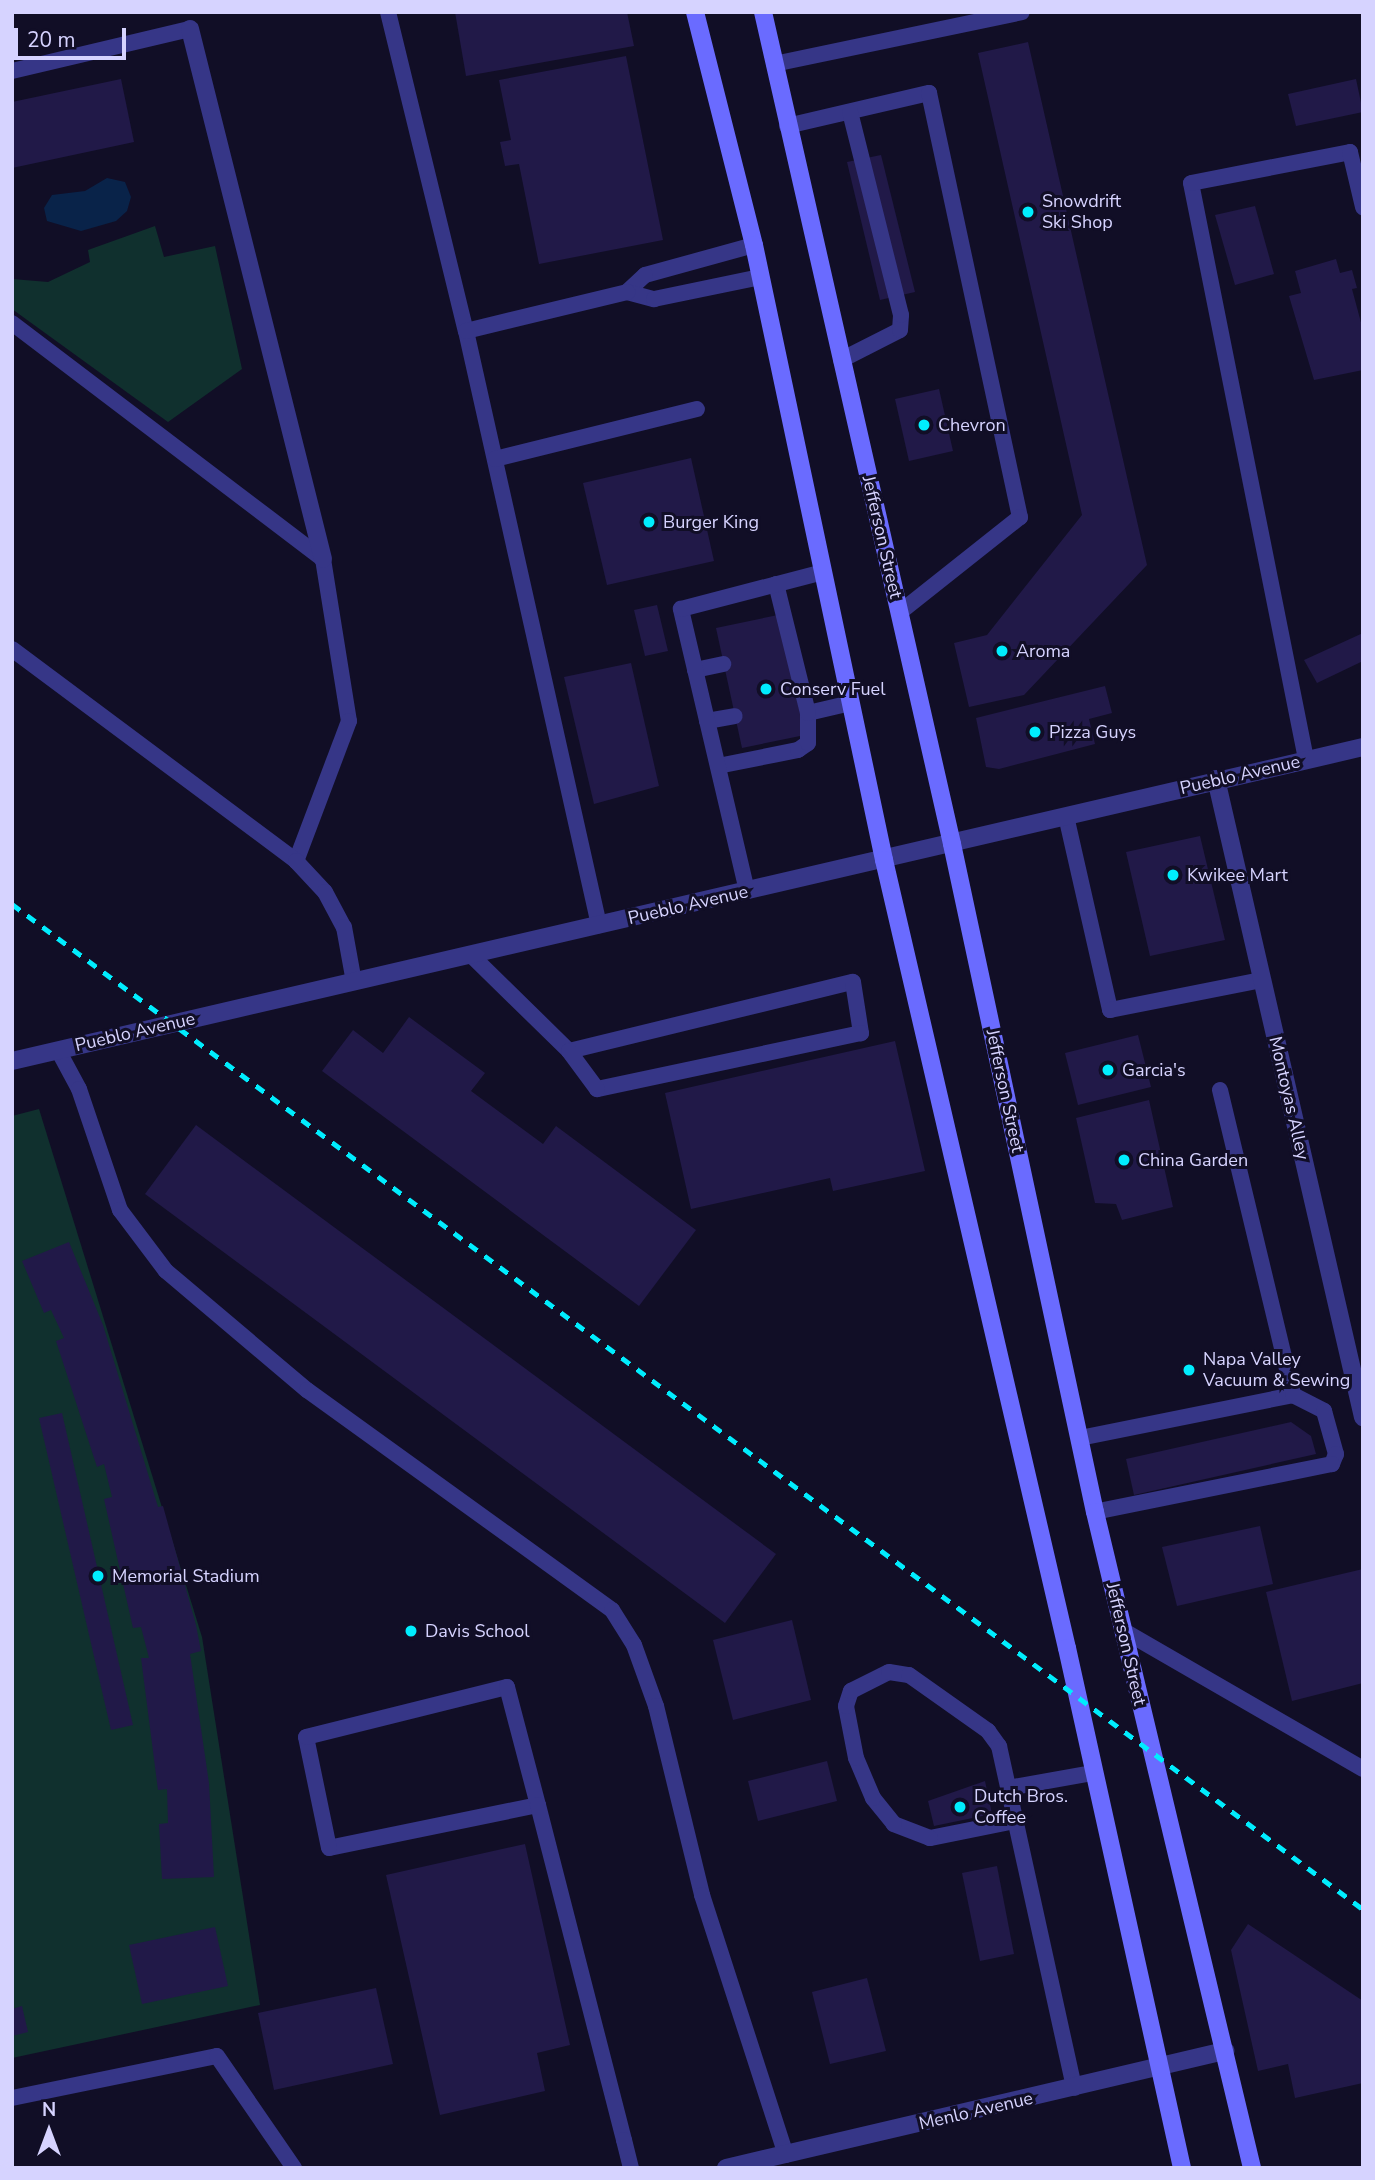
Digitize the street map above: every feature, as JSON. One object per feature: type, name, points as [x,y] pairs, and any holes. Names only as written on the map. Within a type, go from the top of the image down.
[{"type":"main road","points":[[695,12],[754,245],[884,860],[1157,2068],[1182,2168]]},
{"type":"main road","name":"Jefferson Street","points":[[763,12],[952,844],[1095,1512],[1251,2168]]},
{"type":"street","points":[[190,29],[323,559]]},
{"type":"street","name":"Pueblo Avenue","points":[[12,1061],[884,860],[1216,779],[1363,747]]},
{"type":"street","name":"Montoyas Alley","points":[[1216,779],[1363,1418]]},
{"type":"street","name":"Menlo Avenue","points":[[726,2168],[1225,2051]]},
{"type":"lane","points":[[388,12],[466,331],[599,925]]},
{"type":"lane","points":[[774,64],[1022,12]]},
{"type":"lane","points":[[12,71],[190,29]]},
{"type":"lane","points":[[787,126],[929,93],[1020,517],[900,613]]},
{"type":"lane","points":[[841,360],[900,330],[901,315],[850,112]]},
{"type":"lane","points":[[1306,760],[1191,183],[1350,152],[1363,207]]},
{"type":"lane","points":[[627,292],[645,275],[754,245]]},
{"type":"lane","points":[[466,331],[627,292],[654,299],[760,276]]},
{"type":"lane","points":[[12,323],[323,559],[349,721],[296,861]]},
{"type":"lane","points":[[495,459],[697,409]]},
{"type":"lane","points":[[747,891],[681,609],[823,572]]},
{"type":"lane","points":[[718,766],[798,750],[807,743],[803,705],[776,584]]},
{"type":"lane","points":[[12,649],[296,861],[325,892],[344,927],[354,982]]},
{"type":"lane","points":[[695,670],[723,664]]},
{"type":"lane","points":[[803,705],[851,703]]},
{"type":"lane","points":[[707,721],[735,716]]},
{"type":"lane","points":[[1066,816],[1110,1010],[1262,980]]},
{"type":"lane","points":[[471,955],[569,1051],[597,1089],[861,1033],[853,982],[569,1051]]},
{"type":"lane","points":[[58,1050],[79,1089],[120,1210],[166,1271],[307,1390],[612,1610],[635,1645],[656,1706],[702,1895],[786,2155]]},
{"type":"lane","points":[[1220,1090],[1293,1395]]},
{"type":"lane","points":[[1080,1438],[1293,1395],[1324,1411],[1336,1454],[1332,1464],[1095,1512]]},
{"type":"lane","points":[[1124,1631],[1363,1769]]},
{"type":"lane","points":[[1015,1821],[930,1838],[894,1824],[873,1798],[856,1758],[846,1706],[851,1691],[889,1672],[909,1675],[933,1689],[988,1731],[999,1746],[1074,2088]]},
{"type":"lane","points":[[538,1805],[329,1848],[306,1737],[507,1687],[538,1805],[631,2168]]},
{"type":"lane","points":[[1008,1788],[1092,1773]]},
{"type":"lane","points":[[12,2098],[217,2056],[294,2168]]},
{"type":"green space","points":[[155,226],[164,257],[215,246],[242,369],[168,422],[12,309],[12,279],[48,282],[90,262],[88,250]]},
{"type":"green space","name":"Memorial Stadium","points":[[39,1109],[202,1637],[260,2005],[12,2058],[12,1116]]},
{"type":"water","points":[[107,178],[125,182],[131,197],[127,211],[116,221],[81,231],[47,221],[44,208],[52,195],[85,191]]},
{"type":"building","points":[[455,12],[627,12],[634,46],[466,76]]},
{"type":"building","points":[[1028,42],[1147,565],[1024,695],[969,707],[954,643],[987,635],[1082,515],[978,53]]},
{"type":"building","points":[[626,56],[663,240],[539,264],[519,164],[505,166],[500,142],[511,140],[499,80]]},
{"type":"building","points":[[121,79],[134,142],[12,168],[12,102]]},
{"type":"building","points":[[1356,79],[1363,112],[1296,126],[1288,94]]},
{"type":"building","points":[[881,155],[915,292],[880,300],[847,162]]},
{"type":"building","points":[[1255,206],[1274,274],[1235,285],[1215,215]]},
{"type":"building","points":[[1336,259],[1340,273],[1352,270],[1357,288],[1352,289],[1363,330],[1363,370],[1314,380],[1289,296],[1301,293],[1295,271]]},
{"type":"building","name":"Chevron","points":[[939,389],[953,451],[909,461],[895,399]]},
{"type":"building","name":"Burger King","points":[[691,458],[714,561],[607,585],[583,483]]},
{"type":"building","points":[[657,605],[668,651],[645,656],[634,610]]},
{"type":"building","points":[[778,615],[805,735],[742,748],[716,628]]},
{"type":"building","points":[[1363,633],[1363,661],[1317,683],[1304,660]]},
{"type":"building","points":[[631,663],[659,786],[594,804],[564,677]]},
{"type":"building","name":"Pizza Guys","points":[[1105,686],[1112,713],[1089,719],[1095,744],[999,769],[986,767],[976,718]]},
{"type":"building","points":[[1200,836],[1225,940],[1150,956],[1126,852]]},
{"type":"building","points":[[409,1017],[485,1073],[471,1091],[543,1144],[556,1126],[696,1230],[639,1306],[322,1071],[353,1030],[383,1053]]},
{"type":"building","name":"Garcia's","points":[[1138,1035],[1151,1087],[1078,1105],[1065,1053]]},
{"type":"building","points":[[895,1041],[925,1171],[833,1191],[830,1178],[691,1209],[665,1093]]},
{"type":"building","name":"China Garden","points":[[1149,1100],[1173,1207],[1122,1220],[1116,1204],[1095,1203],[1076,1118]]},
{"type":"building","points":[[196,1125],[776,1554],[725,1623],[145,1194]]},
{"type":"building","points":[[69,1242],[103,1325],[158,1507],[163,1506],[196,1625],[201,1651],[190,1654],[209,1783],[214,1877],[162,1879],[159,1824],[168,1823],[167,1789],[158,1790],[141,1658],[149,1658],[141,1627],[133,1628],[104,1499],[112,1497],[104,1464],[97,1467],[56,1341],[64,1338],[51,1310],[44,1313],[22,1261]]},
{"type":"building","points":[[62,1413],[133,1725],[111,1730],[39,1418]]},
{"type":"building","points":[[1291,1422],[1311,1436],[1316,1454],[1134,1495],[1126,1459]]},
{"type":"building","points":[[1260,1526],[1273,1584],[1177,1606],[1162,1547]]},
{"type":"building","points":[[1363,1569],[1363,1683],[1292,1701],[1266,1592]]},
{"type":"building","points":[[792,1620],[811,1700],[733,1720],[713,1640]]},
{"type":"building","points":[[827,1761],[837,1801],[758,1821],[748,1781]]},
{"type":"building","name":"Dutch Bros. Coffee","points":[[985,1781],[992,1814],[934,1826],[928,1801]]},
{"type":"building","points":[[525,1844],[570,2045],[537,2053],[545,2091],[440,2115],[386,1875]]},
{"type":"building","points":[[997,1866],[1014,1954],[980,1961],[962,1873]]},
{"type":"building","points":[[1248,1924],[1363,2001],[1363,2083],[1295,2098],[1288,2064],[1258,2071],[1231,1950]]},
{"type":"building","points":[[215,1927],[228,1986],[142,2004],[129,1945]]},
{"type":"building","points":[[867,1978],[886,2051],[830,2064],[812,1992]]},
{"type":"building","points":[[376,1988],[393,2064],[274,2090],[258,2013]]},
{"type":"building","points":[[22,2006],[28,2032],[12,2036],[12,2009]]},
{"type":"railway","points":[[12,904],[1363,1909]]},
{"type":"place","name":"Snowdrift Ski Shop","points":[[1028,212]]},
{"type":"place","name":"Chevron","points":[[924,425]]},
{"type":"place","name":"Burger King","points":[[649,522]]},
{"type":"place","name":"Aroma","points":[[1002,651]]},
{"type":"place","name":"Conserv Fuel","points":[[766,689]]},
{"type":"place","name":"Pizza Guys","points":[[1035,732]]},
{"type":"place","name":"Kwikee Mart","points":[[1173,875]]},
{"type":"place","name":"Garcia's","points":[[1108,1070]]},
{"type":"place","name":"China Garden","points":[[1124,1160]]},
{"type":"place","name":"Napa Valley Vacuum & Sewing","points":[[1189,1370]]},
{"type":"place","name":"Memorial Stadium","points":[[98,1576]]},
{"type":"place","name":"Davis School","points":[[411,1631]]},
{"type":"place","name":"Dutch Bros. Coffee","points":[[960,1807]]}]
